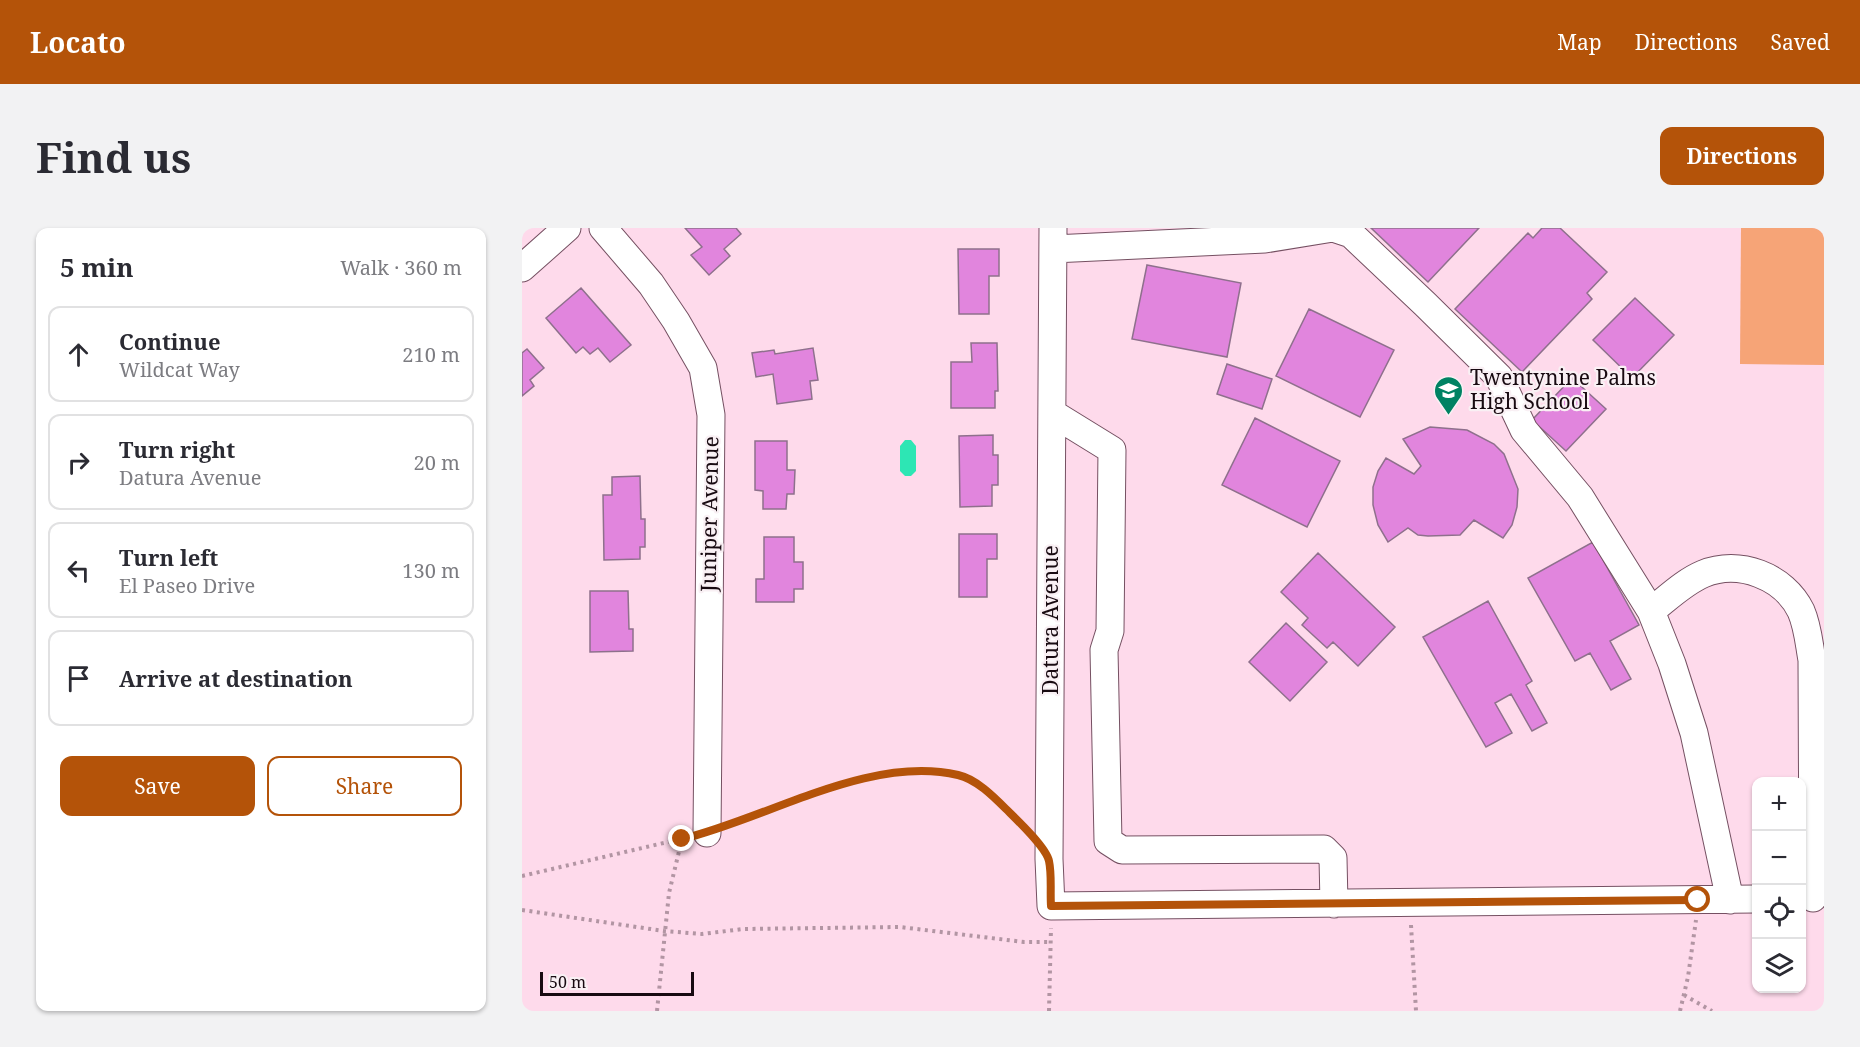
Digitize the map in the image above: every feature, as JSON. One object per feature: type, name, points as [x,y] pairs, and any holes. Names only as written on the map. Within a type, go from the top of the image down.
[{"type":"street","points":[[522,268],[567,228]]},
{"type":"street","name":"Juniper Avenue","points":[[603,228],[651,284],[676,321],[703,368],[711,414],[694,836]]},
{"type":"street","points":[[1051,906],[1743,900],[1672,663],[1651,611],[1580,497],[1524,430],[1499,377],[1351,234],[1333,228],[1264,239],[1053,239]]},
{"type":"street","name":"Datura Avenue","points":[[1051,906],[1053,239]]},
{"type":"street","points":[[1052,414],[1112,450],[1110,631],[1104,650],[1108,841],[1122,850],[1324,849],[1333,858],[1334,904]]},
{"type":"street","points":[[1651,611],[1683,586],[1703,574],[1722,569],[1746,569],[1766,576],[1787,593],[1800,610],[1808,633],[1812,670],[1813,898]]},
{"type":"path","points":[[522,876],[694,836],[830,787],[882,775],[930,771],[960,775],[988,792],[1027,831]]},
{"type":"path","points":[[657,1011],[669,893],[694,836]]},
{"type":"path","points":[[1680,1011],[1696,930],[1698,900]]},
{"type":"path","points":[[1410,903],[1416,1011]]},
{"type":"path","points":[[1049,1011],[1051,906]]},
{"type":"path","points":[[522,910],[664,932],[702,933],[744,929],[900,927],[1024,942],[1051,942]]},
{"type":"path","points":[[1684,995],[1712,1011]]},
{"type":"shaded area","points":[[1741,228],[1824,228],[1824,365],[1740,364]]},
{"type":"shaded area","points":[[905,440],[911,440],[916,446],[916,471],[911,476],[905,476],[900,471],[900,446]]},
{"type":"building","points":[[685,228],[736,228],[741,234],[724,249],[730,256],[709,275],[691,255],[702,247]]},
{"type":"building","points":[[1371,228],[1479,228],[1428,282]]},
{"type":"building","points":[[1542,228],[1560,228],[1607,272],[1587,293],[1592,299],[1522,372],[1455,309],[1528,233],[1533,238]]},
{"type":"building","points":[[958,249],[999,249],[999,276],[989,276],[989,314],[959,314]]},
{"type":"building","points":[[1147,265],[1241,283],[1227,357],[1132,339]]},
{"type":"building","points":[[581,288],[631,345],[610,362],[598,348],[590,354],[583,347],[576,353],[546,318]]},
{"type":"building","points":[[1635,298],[1674,335],[1632,378],[1593,340]]},
{"type":"building","points":[[1309,309],[1394,350],[1360,417],[1276,376]]},
{"type":"building","points":[[971,343],[997,343],[998,391],[995,391],[995,408],[951,408],[951,362],[972,362]]},
{"type":"building","points":[[813,348],[818,380],[810,381],[812,399],[777,404],[773,374],[756,377],[752,353],[774,350],[775,354]]},
{"type":"building","points":[[527,349],[544,368],[530,380],[534,386],[522,396],[522,353]]},
{"type":"building","points":[[1227,364],[1272,379],[1262,409],[1217,394]]},
{"type":"building","points":[[1572,378],[1606,409],[1566,451],[1532,420]]},
{"type":"building","points":[[1255,418],[1340,461],[1307,527],[1222,485]]},
{"type":"building","points":[[1430,427],[1467,430],[1494,444],[1504,454],[1518,489],[1517,507],[1512,525],[1503,538],[1474,520],[1460,535],[1418,535],[1408,528],[1388,542],[1378,525],[1373,505],[1373,487],[1378,471],[1386,458],[1414,474],[1421,466],[1403,439]]},
{"type":"building","points":[[993,435],[993,455],[998,455],[998,485],[992,485],[992,506],[960,507],[959,436]]},
{"type":"building","points":[[755,441],[787,441],[787,470],[795,470],[794,494],[787,494],[786,509],[763,509],[763,491],[755,490]]},
{"type":"building","points":[[640,476],[641,519],[645,519],[645,547],[640,547],[640,559],[604,560],[603,495],[612,495],[612,477]]},
{"type":"building","points":[[959,534],[997,534],[997,559],[987,559],[987,597],[959,597]]},
{"type":"building","points":[[764,537],[794,537],[794,562],[803,562],[803,589],[794,589],[794,602],[756,602],[756,579],[764,579]]},
{"type":"building","points":[[1593,542],[1639,625],[1610,641],[1631,679],[1611,690],[1590,653],[1575,661],[1528,578]]},
{"type":"building","points":[[1318,553],[1395,627],[1358,666],[1333,642],[1327,648],[1302,625],[1308,618],[1281,592]]},
{"type":"building","points":[[590,591],[628,591],[629,629],[633,629],[633,651],[590,652]]},
{"type":"building","points":[[1488,601],[1532,681],[1526,685],[1547,723],[1532,731],[1511,694],[1495,703],[1512,733],[1486,747],[1423,637]]},
{"type":"building","points":[[1286,623],[1327,662],[1290,701],[1249,662]]},
{"type":"place","name":"Twentynine Palms High School","points":[[1449,416]]},
{"type":"route","points":[[682,839],[707,833],[830,787],[882,775],[930,771],[960,775],[988,792],[1019,822],[1049,859],[1051,906],[1698,900]]}]
